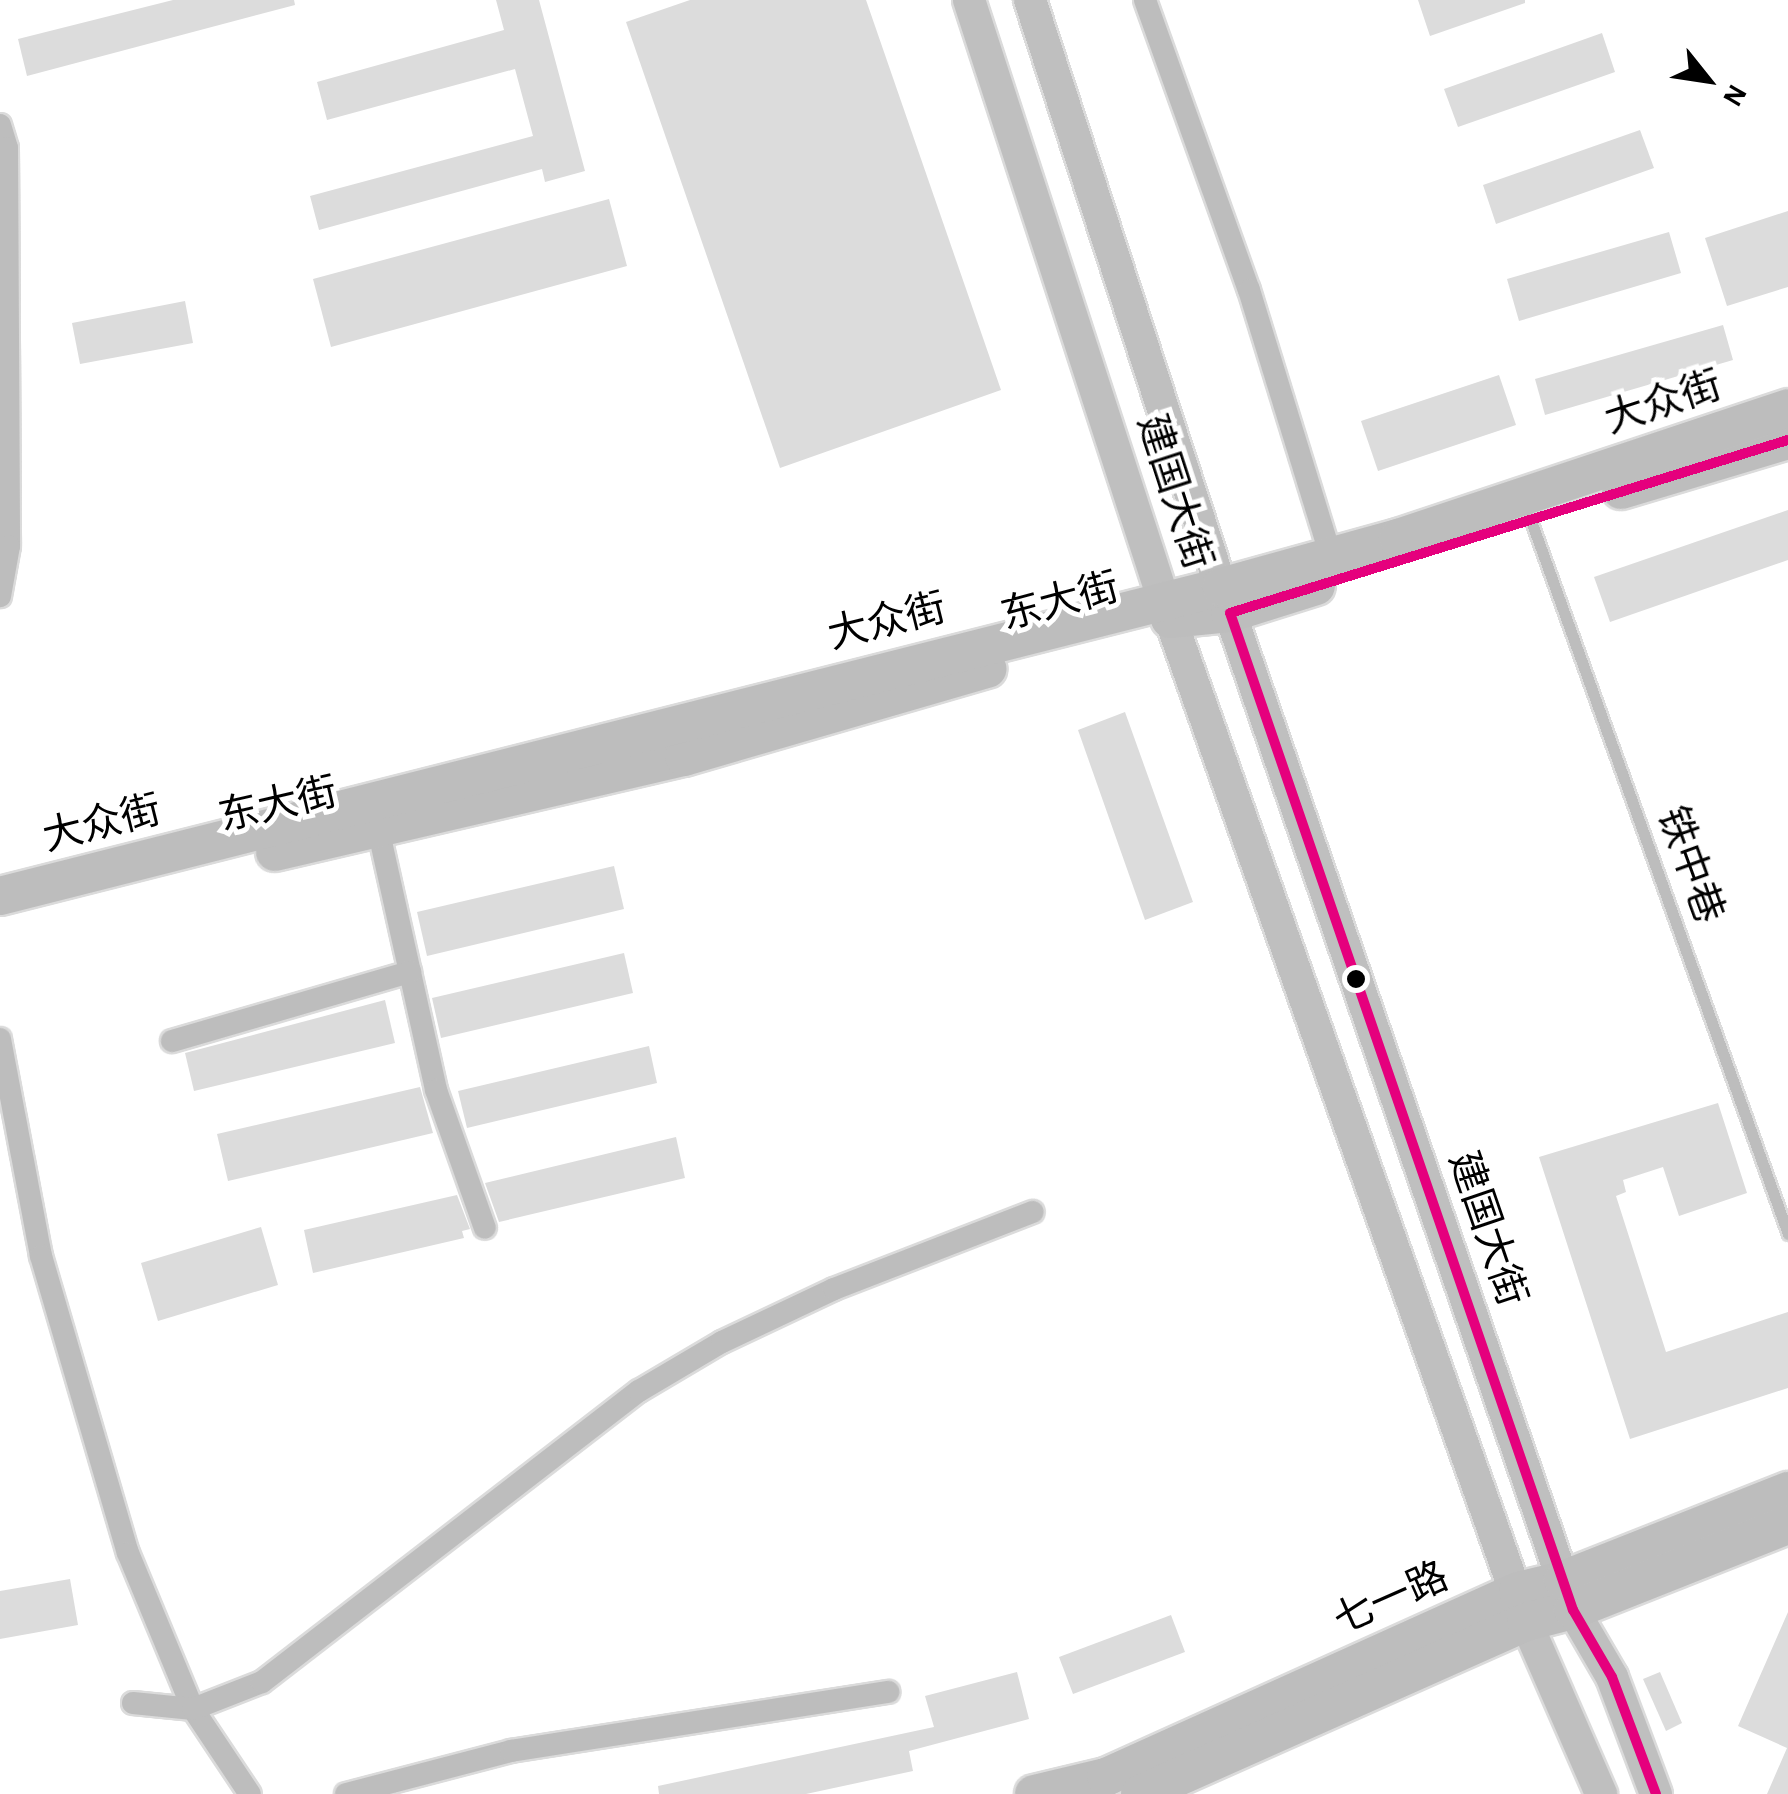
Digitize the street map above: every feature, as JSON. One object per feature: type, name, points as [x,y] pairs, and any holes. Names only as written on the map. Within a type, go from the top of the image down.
[{"type":"main road","name":"大众街","points":[[1225,600],[1332,556],[1788,408]]},
{"type":"main road","name":"东大街","points":[[0,915],[684,757],[1167,608],[1225,600],[1530,518],[1788,440]]},
{"type":"main road","name":"大众街","points":[[0,896],[1167,608]]},
{"type":"main road","name":"七一路","points":[[1568,1595],[1788,1492]]},
{"type":"main road","name":"七一路","points":[[1034,1794],[1106,1777],[1522,1607],[1788,1525]]},
{"type":"main road","name":"七一路","points":[[1140,1794],[1522,1607]]},
{"type":"street","name":"建国大街","points":[[969,0],[1167,608],[1522,1607],[1601,1794]]},
{"type":"street","name":"建国大街","points":[[1030,0],[1225,600],[1568,1595],[1612,1677],[1656,1794]]},
{"type":"street","points":[[1145,0],[1249,290],[1332,556]]},
{"type":"street","points":[[0,125],[8,546],[0,596]]},
{"type":"street","points":[[378,828],[436,1090],[485,1228]]},
{"type":"street","points":[[172,1041],[410,972]]},
{"type":"street","points":[[0,1039],[42,1256],[128,1552],[193,1709],[250,1794]]},
{"type":"street","points":[[133,1703],[193,1709],[262,1682],[639,1391],[722,1342],[834,1288],[1033,1212]]},
{"type":"street","points":[[346,1794],[511,1750],[888,1692]]},
{"type":"lane","name":"铁中巷","points":[[1530,518],[1788,1234]]},
{"type":"building","points":[[173,0],[294,0],[295,5],[27,76],[18,39]]},
{"type":"building","points":[[496,0],[539,0],[585,171],[545,182],[542,169],[319,230],[310,196],[533,136],[515,69],[327,120],[317,82],[504,30]]},
{"type":"building","points":[[690,0],[866,0],[1001,390],[780,468],[626,22]]},
{"type":"building","points":[[1418,0],[1525,0],[1525,3],[1430,36]]},
{"type":"building","points":[[1602,33],[1615,72],[1458,127],[1444,89]]},
{"type":"building","points":[[1640,130],[1654,168],[1496,224],[1483,185]]},
{"type":"building","points":[[609,199],[627,266],[331,347],[313,279]]},
{"type":"building","points":[[1788,211],[1788,287],[1727,306],[1705,238]]},
{"type":"building","points":[[1669,232],[1681,273],[1519,321],[1507,279]]},
{"type":"building","points":[[185,301],[193,343],[80,364],[72,323]]},
{"type":"building","points":[[1723,325],[1733,360],[1545,415],[1535,379]]},
{"type":"building","points":[[1499,375],[1516,425],[1378,471],[1361,421]]},
{"type":"building","points":[[1788,510],[1788,560],[1610,622],[1594,577]]},
{"type":"building","points":[[1125,712],[1193,902],[1145,920],[1078,730]]},
{"type":"building","points":[[614,866],[624,909],[427,956],[417,912]]},
{"type":"building","points":[[624,953],[633,993],[441,1038],[432,998]]},
{"type":"building","points":[[385,1000],[395,1043],[194,1091],[185,1053]]},
{"type":"building","points":[[649,1046],[657,1083],[467,1128],[458,1091]]},
{"type":"building","points":[[420,1087],[433,1133],[228,1181],[217,1134]]},
{"type":"building","points":[[1718,1103],[1747,1193],[1679,1216],[1663,1167],[1623,1180],[1626,1192],[1616,1196],[1666,1352],[1788,1312],[1788,1388],[1630,1439],[1539,1157]]},
{"type":"building","points":[[676,1137],[685,1178],[499,1222],[485,1183]]},
{"type":"building","points":[[457,1195],[470,1229],[462,1231],[464,1238],[313,1273],[304,1230]]},
{"type":"building","points":[[261,1227],[278,1285],[158,1321],[141,1263]]},
{"type":"building","points":[[70,1579],[78,1625],[0,1639],[0,1591]]},
{"type":"building","points":[[1788,1612],[1788,1794],[1767,1794],[1787,1748],[1738,1726]]},
{"type":"building","points":[[1171,1615],[1185,1652],[1073,1694],[1059,1657]]},
{"type":"building","points":[[1017,1672],[1029,1719],[909,1751],[913,1771],[806,1794],[659,1794],[658,1786],[934,1727],[925,1696]]},
{"type":"building","points":[[1660,1672],[1682,1723],[1666,1731],[1643,1679]]},
{"type":"transit line","points":[[1656,1794],[1612,1677],[1573,1610],[1230,613],[1788,440]]}]
